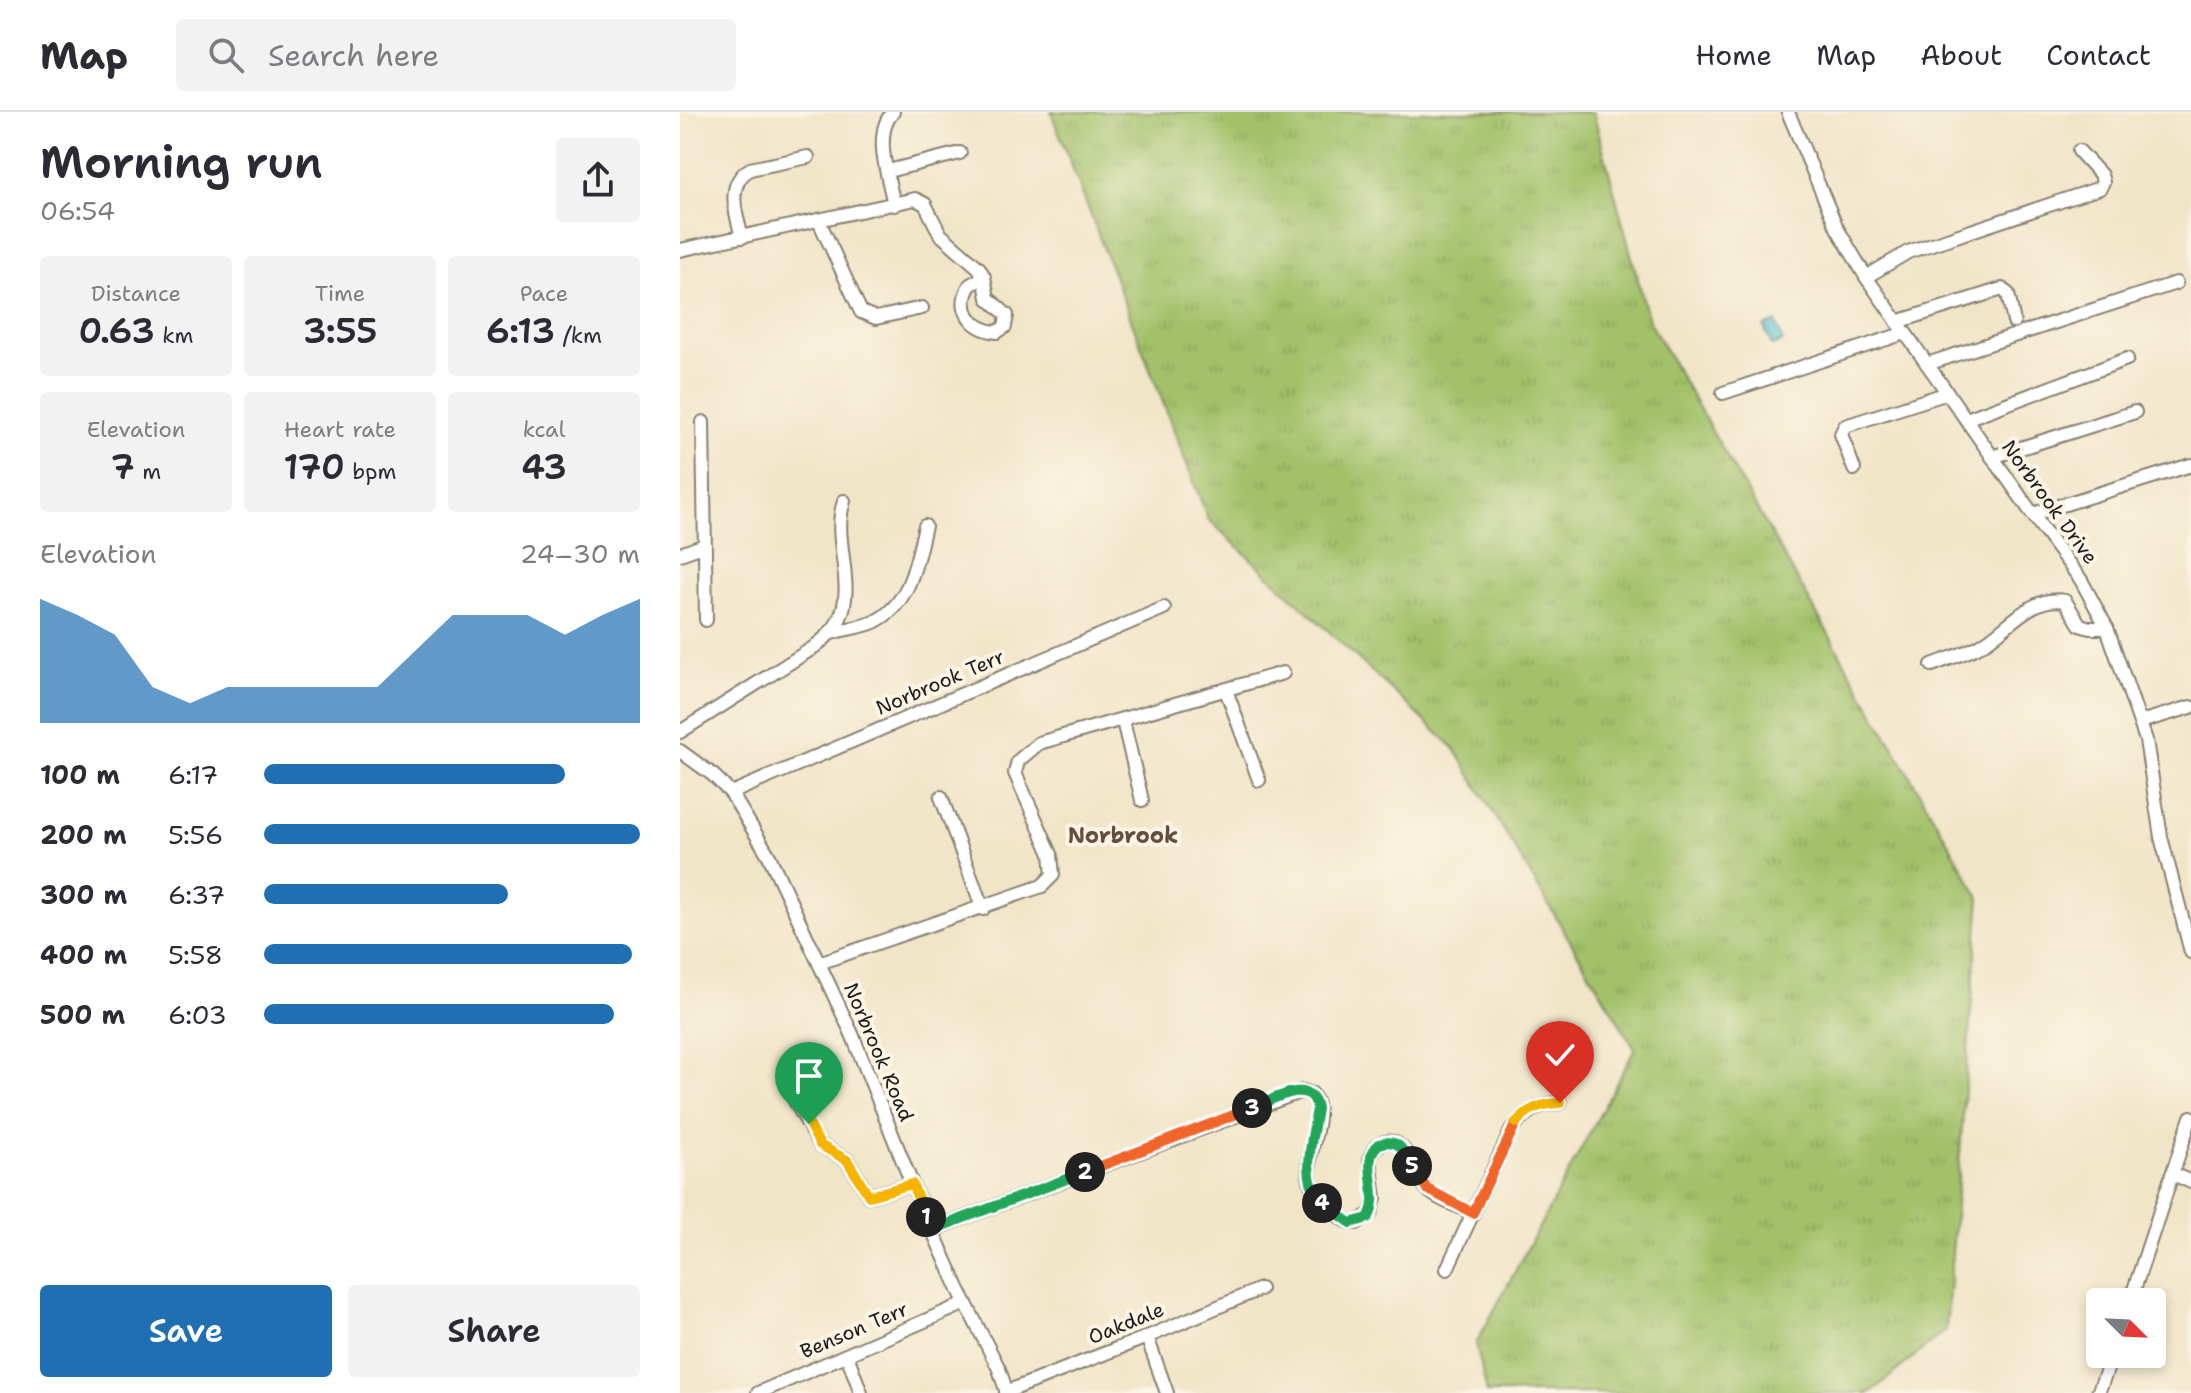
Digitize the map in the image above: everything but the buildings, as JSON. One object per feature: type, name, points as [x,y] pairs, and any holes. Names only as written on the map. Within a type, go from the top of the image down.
[{"type":"street","points":[[893,112],[883,128],[894,205]]},
{"type":"street","name":"Norbrook Drive","points":[[1788,112],[1837,228],[1866,277],[2081,580],[2107,628],[2146,740],[2161,837],[2191,952]]},
{"type":"street","points":[[1866,277],[1908,252],[2100,188],[2103,182],[2101,175],[2079,151]]},
{"type":"street","points":[[888,171],[960,153]]},
{"type":"street","points":[[742,237],[734,204],[736,183],[742,174],[750,169],[808,157]]},
{"type":"street","points":[[680,250],[915,199],[922,201],[940,234],[971,259],[984,277],[988,298],[1007,315],[1005,327],[997,332],[975,326],[964,304],[970,285],[984,277]]},
{"type":"street","points":[[819,221],[861,312],[876,318],[922,308]]},
{"type":"street","points":[[1927,364],[2176,283]]},
{"type":"street","points":[[1723,393],[2002,289],[2008,294],[2014,322]]},
{"type":"street","points":[[1966,419],[2127,359]]},
{"type":"street","points":[[1854,469],[1841,434],[1845,426],[1948,393]]},
{"type":"street","points":[[1992,457],[2135,412]]},
{"type":"street","points":[[703,422],[706,620]]},
{"type":"street","points":[[2033,514],[2191,465]]},
{"type":"street","points":[[680,732],[813,648],[831,633],[840,618],[844,597],[838,521],[844,501]]},
{"type":"street","points":[[831,633],[872,623],[901,601],[925,526]]},
{"type":"street","points":[[680,554],[705,545]]},
{"type":"street","points":[[1932,665],[1979,646],[2034,606],[2053,600],[2065,601],[2075,620],[2084,627],[2107,628]]},
{"type":"street","name":"Norbrook Terr","points":[[731,793],[1164,608]]},
{"type":"street","points":[[819,963],[1028,893],[1042,886],[1053,875],[1051,854],[1015,773],[1018,761],[1039,743],[1283,673]]},
{"type":"street","points":[[1226,690],[1259,780]]},
{"type":"street","points":[[2140,722],[2191,707]]},
{"type":"street","points":[[1123,721],[1142,800]]},
{"type":"street","name":"Norbrook Road","points":[[680,751],[713,775],[731,793],[769,856],[852,1034],[912,1184],[999,1369],[1006,1392]]},
{"type":"street","points":[[941,797],[983,909]]},
{"type":"street","points":[[932,1230],[1302,1091],[1312,1094],[1317,1108],[1308,1172],[1310,1184],[1323,1204],[1346,1221],[1357,1223],[1371,1213],[1375,1198],[1371,1153],[1379,1144],[1391,1142],[1402,1147],[1427,1189],[1473,1213]]},
{"type":"street","points":[[795,1101],[820,1145],[847,1160],[869,1196],[912,1184]]},
{"type":"street","points":[[1447,1269],[1519,1118],[1531,1109],[1560,1103]]},
{"type":"street","points":[[2135,1288],[2191,1117]]},
{"type":"street","points":[[2173,1174],[2191,1182]]},
{"type":"street","name":"Oakdale","points":[[1006,1392],[1260,1289]]},
{"type":"street","name":"Benson Terr","points":[[758,1393],[966,1303]]},
{"type":"street","points":[[1147,1337],[1167,1393]]},
{"type":"street","points":[[847,1355],[861,1393]]},
{"type":"street","points":[[2098,1393],[2108,1368]]},
{"type":"green space","points":[[1051,112],[1593,112],[1649,321],[1980,898],[1946,1330],[1870,1393],[1487,1393],[1476,1344],[1635,1049],[1455,749],[1208,519]]},
{"type":"water","points":[[1776,322],[1783,342],[1772,346],[1764,327]]},
{"type":"district","name":"Norbrook","points":[[1123,835]]},
{"type":"route","points":[[809,1124],[820,1145],[847,1160],[869,1196],[912,1184],[932,1230],[1302,1091],[1312,1094],[1317,1103],[1308,1172],[1310,1184],[1323,1204],[1346,1221],[1357,1223],[1368,1218],[1373,1207],[1375,1198],[1370,1159],[1379,1144],[1397,1143],[1427,1189],[1473,1213],[1519,1118],[1531,1109],[1560,1103]]}]
